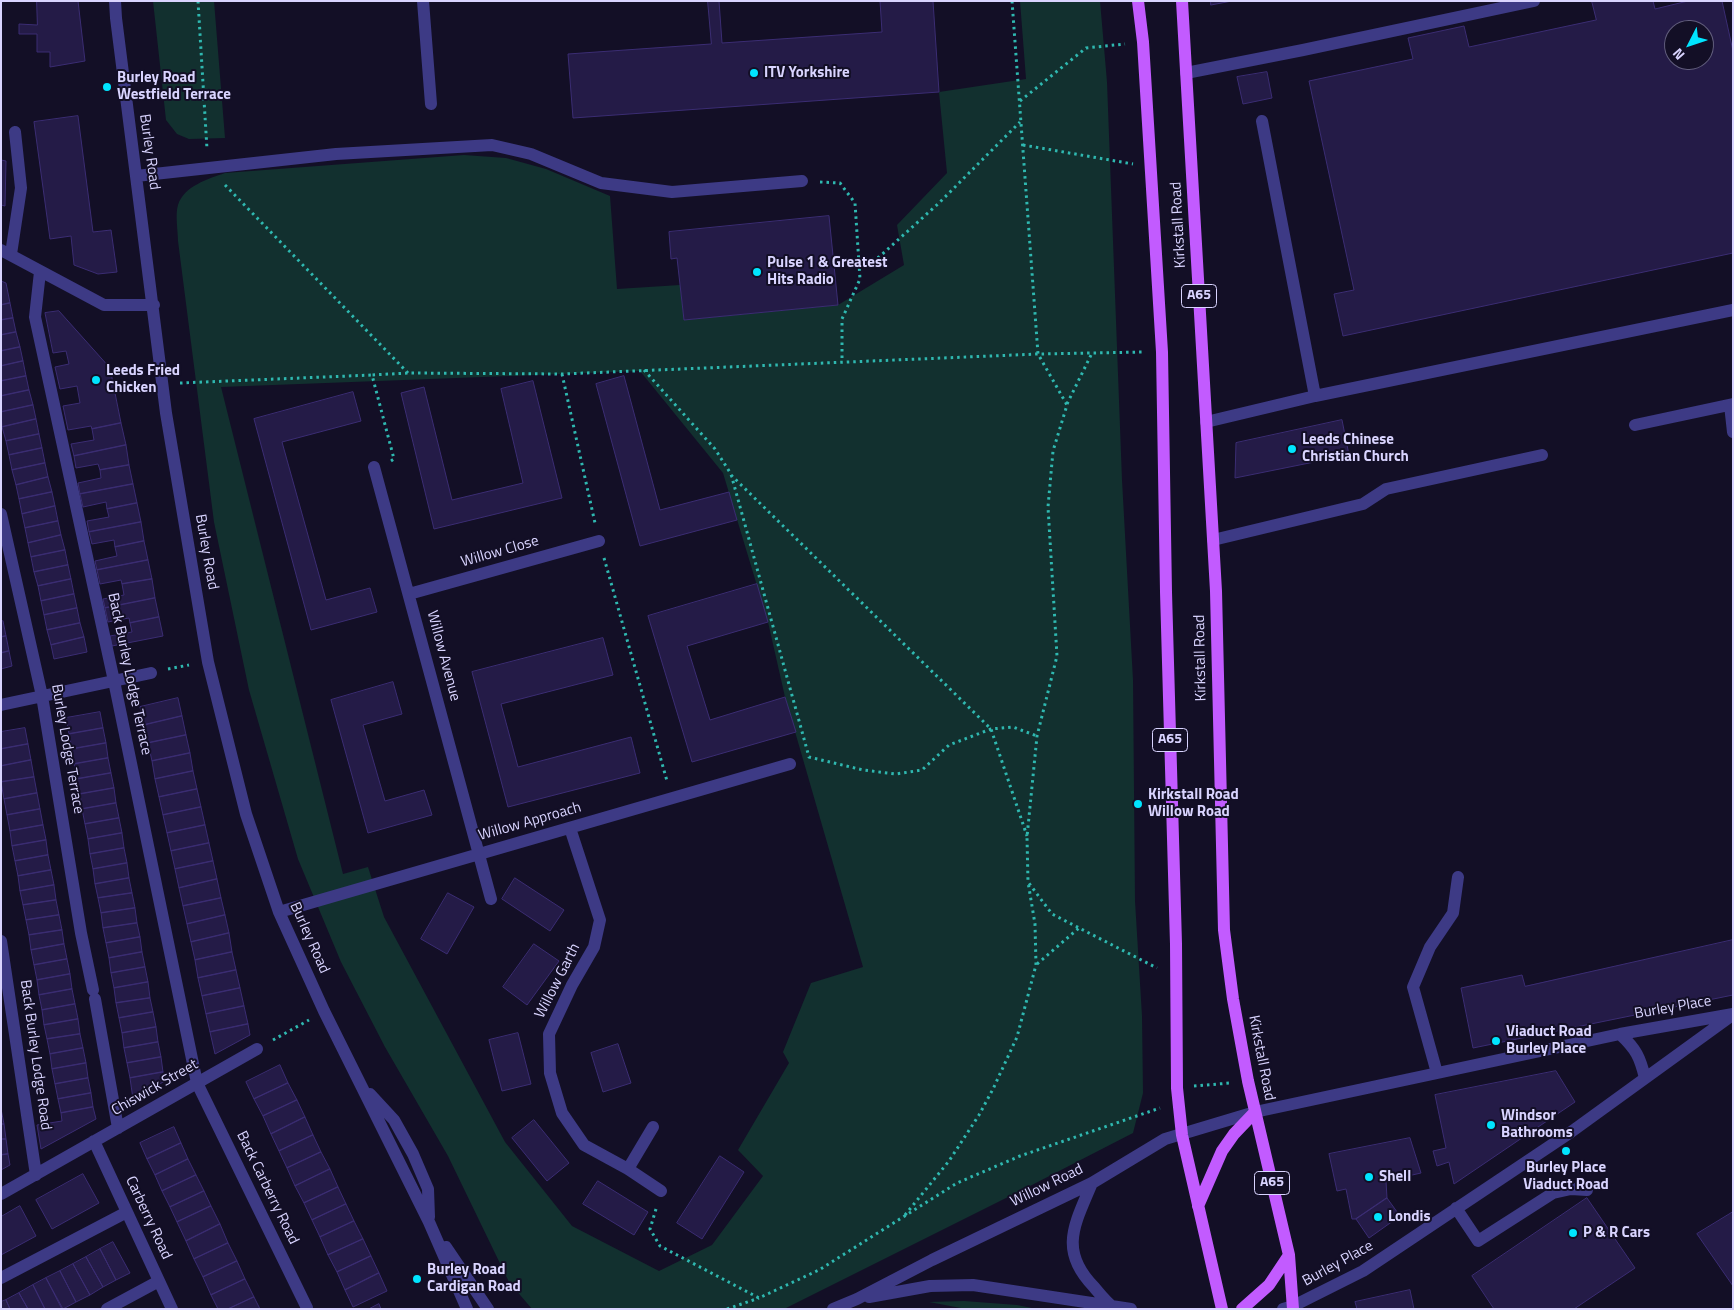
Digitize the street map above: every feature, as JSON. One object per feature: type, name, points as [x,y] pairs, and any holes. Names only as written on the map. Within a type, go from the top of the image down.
[{"type":"main road","name":"Kirkstall Road","points":[[1138,1],[1143,42],[1162,352],[1177,1088],[1182,1135],[1222,1309]]},
{"type":"main road","name":"Kirkstall Road","points":[[1182,1],[1216,592],[1224,930],[1233,1000],[1248,1081],[1289,1255],[1290,1308]]},
{"type":"main road","points":[[1198,1206],[1222,1151],[1234,1134],[1255,1112]]},
{"type":"main road","points":[[1242,1309],[1269,1285],[1289,1255]]},
{"type":"street","name":"Burley Road","points":[[115,1],[166,413],[208,662],[246,814],[279,912],[324,1011],[360,1084],[394,1120],[413,1154],[428,1189],[429,1222],[466,1309]]},
{"type":"street","points":[[423,1],[431,104]]},
{"type":"street","points":[[1186,72],[1303,50],[1534,1]]},
{"type":"street","points":[[1262,121],[1315,396]]},
{"type":"street","points":[[15,132],[21,188],[6,252],[104,305],[154,305]]},
{"type":"street","points":[[136,176],[336,154],[492,145],[531,154],[601,183],[672,192],[802,181]]},
{"type":"street","name":"Back Burley Lodge Terrace","points":[[40,272],[35,317],[114,681],[197,1083]]},
{"type":"street","points":[[1206,422],[1315,396],[1733,310]]},
{"type":"street","points":[[1635,425],[1731,404],[1733,432]]},
{"type":"street","points":[[1213,540],[1363,504],[1386,489],[1542,455]]},
{"type":"street","name":"Willow Avenue","points":[[374,467],[480,854]]},
{"type":"street","name":"Burley Lodge Terrace","points":[[1,514],[42,696],[81,933],[118,1128]]},
{"type":"street","name":"Willow Close","points":[[409,594],[599,541]]},
{"type":"street","points":[[1,705],[150,673]]},
{"type":"street","name":"Willow Approach","points":[[279,912],[790,764]]},
{"type":"street","name":"Willow Garth","points":[[570,828],[600,920],[594,947],[572,985],[549,1034],[550,1073],[562,1113],[584,1145],[628,1169],[661,1191]]},
{"type":"street","points":[[480,854],[491,899]]},
{"type":"street","points":[[1437,1073],[1413,987],[1430,947],[1453,913],[1458,877]]},
{"type":"street","name":"Back Burley Lodge Road","points":[[1,940],[36,1175]]},
{"type":"street","name":"Burley Place","points":[[1255,1112],[1620,1034],[1733,1014]]},
{"type":"street","name":"Burley Place","points":[[1290,1308],[1363,1271],[1571,1132],[1733,1014]]},
{"type":"street","name":"Burley Place","points":[[1620,1034],[1634,1047],[1641,1059],[1645,1078]]},
{"type":"street","name":"Chiswick Street","points":[[1,1194],[257,1049]]},
{"type":"street","name":"Back Carberry Road","points":[[197,1083],[307,1308]]},
{"type":"street","name":"Willow Road","points":[[833,1309],[857,1299],[932,1260],[1092,1183],[1165,1139],[1255,1112]]},
{"type":"street","points":[[628,1169],[653,1127]]},
{"type":"street","name":"Carberry Road","points":[[94,1141],[172,1309]]},
{"type":"street","points":[[1092,1183],[1074,1227],[1072,1250],[1081,1274],[1114,1307]]},
{"type":"street","points":[[1456,1208],[1478,1241],[1553,1193],[1571,1189],[1587,1190]]},
{"type":"street","points":[[1,1278],[127,1212]]},
{"type":"street","points":[[429,1222],[488,1309]]},
{"type":"street","points":[[107,1309],[159,1281]]},
{"type":"street","name":"Willow Road","points":[[857,1299],[930,1286],[973,1285],[1131,1309]]},
{"type":"path","points":[[198,1],[208,167],[408,373]]},
{"type":"path","points":[[1012,1],[1038,354],[1067,404]]},
{"type":"path","points":[[1020,102],[1086,48],[1143,42]]},
{"type":"path","points":[[858,264],[879,257],[939,203],[1021,122]]},
{"type":"path","points":[[1023,145],[1151,166]]},
{"type":"path","points":[[802,181],[840,183],[855,203],[860,279],[842,319],[842,362]]},
{"type":"path","points":[[163,384],[408,373],[562,374],[644,369],[1038,354],[1162,352]]},
{"type":"path","points":[[903,1218],[949,1161],[993,1089],[1017,1037],[1036,965],[1035,924],[1028,882],[1027,837],[1037,736],[1058,656],[1048,508],[1053,451],[1067,404],[1092,353]]},
{"type":"path","points":[[644,369],[715,449],[731,474],[991,729],[1027,837]]},
{"type":"path","points":[[562,374],[599,541],[672,798]]},
{"type":"path","points":[[372,375],[394,459],[374,467]]},
{"type":"path","points":[[731,474],[809,757],[863,770],[896,774],[922,770],[949,745],[991,729],[1013,727],[1037,736]]},
{"type":"path","points":[[150,673],[208,662]]},
{"type":"path","points":[[1028,882],[1052,914],[1147,964],[1176,976]]},
{"type":"path","points":[[1036,965],[1079,928]]},
{"type":"path","points":[[257,1049],[324,1011]]},
{"type":"path","points":[[727,1309],[759,1298],[818,1270],[957,1183],[975,1175],[1020,1156],[1159,1109],[1177,1088],[1248,1081]]},
{"type":"path","points":[[661,1191],[650,1228],[660,1246],[759,1298]]},
{"type":"green space","points":[[153,1],[214,1],[225,138],[189,139],[177,134],[166,120]]},
{"type":"green space","points":[[1020,1],[1100,1],[1107,82],[1122,480],[1133,680],[1135,901],[1142,1016],[1143,1093],[1133,1133],[784,1309],[532,1309],[509,1282],[448,1156],[385,1047],[341,962],[298,859],[249,690],[214,522],[178,241],[178,205],[181,198],[191,188],[225,173],[464,155],[506,158],[546,169],[610,196],[617,289],[680,285],[684,320],[838,305],[904,265],[897,225],[947,173],[939,92],[1026,79]],"holes":[[[640,371],[723,473],[768,622],[785,697],[863,967],[811,983],[783,1052],[789,1063],[738,1150],[763,1176],[712,1245],[659,1271],[572,1226],[505,1142],[384,917],[368,867],[343,874],[221,387]]]},
{"type":"green space","points":[[964,1301],[1017,1305],[1037,1309],[966,1309],[929,1302]]},
{"type":"building","points":[[37,1],[78,1],[85,61],[50,67],[50,52],[37,52],[37,34],[19,34],[19,24],[37,25]]},
{"type":"building","name":"ITV Yorkshire","points":[[708,1],[719,1],[722,43],[882,32],[880,1],[933,1],[939,92],[573,118],[568,54],[711,44]]},
{"type":"building","points":[[1211,1],[1232,1],[1211,5]]},
{"type":"building","points":[[1592,1],[1653,1],[1655,9],[1688,1],[1722,1],[1733,51],[1733,253],[1343,336],[1334,294],[1354,290],[1309,81],[1413,59],[1408,38],[1464,26],[1469,47],[1596,20]]},
{"type":"building","points":[[1267,72],[1272,98],[1243,104],[1237,77]]},
{"type":"building","points":[[78,116],[93,232],[111,230],[117,272],[98,274],[74,265],[71,236],[50,239],[34,122]]},
{"type":"building","points":[[1,160],[6,161],[5,206],[1,205]]},
{"type":"building","name":"Pulse 1 & Greatest Hits Radio","points":[[829,216],[838,305],[684,320],[677,258],[671,259],[669,232]]},
{"type":"building","points":[[1,281],[6,283],[10,303],[1,305]]},
{"type":"building","points":[[10,303],[13,318],[1,320],[1,305]]},
{"type":"building","points":[[59,311],[110,368],[121,423],[92,429],[91,426],[68,430],[63,406],[80,403],[77,386],[60,389],[55,367],[69,364],[66,351],[53,353],[45,313]]},
{"type":"building","points":[[13,318],[16,332],[1,335],[1,320]]},
{"type":"building","points":[[16,332],[20,347],[1,351],[1,335]]},
{"type":"building","points":[[20,347],[23,361],[1,366],[1,351]]},
{"type":"building","points":[[23,361],[26,376],[1,381],[1,366]]},
{"type":"building","points":[[26,376],[29,390],[1,396],[1,381]]},
{"type":"building","points":[[624,376],[660,510],[729,492],[737,520],[640,546],[596,384]]},
{"type":"building","points":[[533,381],[562,498],[434,529],[401,393],[424,387],[452,500],[523,483],[501,389]]},
{"type":"building","points":[[29,390],[33,405],[1,412],[1,396]]},
{"type":"building","points":[[353,392],[361,421],[282,442],[326,600],[370,588],[377,612],[311,630],[254,419]]},
{"type":"building","points":[[33,405],[36,419],[2,427],[1,412]]},
{"type":"building","points":[[36,419],[39,434],[6,441],[2,427]]},
{"type":"building","name":"Leeds Chinese Christian Church","points":[[1342,420],[1349,455],[1235,478],[1236,443]]},
{"type":"building","points":[[121,423],[126,445],[74,456],[71,444],[94,440],[92,429]]},
{"type":"building","points":[[39,434],[42,448],[9,455],[6,441]]},
{"type":"building","points":[[126,445],[129,465],[100,470],[98,464],[76,468],[74,456]]},
{"type":"building","points":[[42,448],[45,463],[12,470],[9,455]]},
{"type":"building","points":[[45,463],[48,477],[16,485],[12,470]]},
{"type":"building","points":[[129,465],[133,484],[80,494],[78,483],[101,478],[100,470]]},
{"type":"building","points":[[48,477],[52,492],[19,499],[16,485]]},
{"type":"building","points":[[133,484],[137,503],[107,509],[106,502],[83,507],[80,494]]},
{"type":"building","points":[[52,492],[55,506],[22,514],[19,499]]},
{"type":"building","points":[[137,503],[141,522],[89,532],[87,521],[109,517],[107,509]]},
{"type":"building","points":[[55,506],[58,521],[25,528],[22,514]]},
{"type":"building","points":[[58,521],[61,535],[28,543],[25,528]]},
{"type":"building","points":[[141,522],[144,541],[115,547],[114,540],[92,544],[89,532]]},
{"type":"building","points":[[61,535],[65,550],[31,557],[28,543]]},
{"type":"building","points":[[144,541],[148,560],[97,570],[95,561],[117,556],[115,547]]},
{"type":"building","points":[[65,550],[68,565],[34,572],[31,557]]},
{"type":"building","points":[[148,560],[152,579],[122,584],[121,580],[100,584],[97,570]]},
{"type":"building","points":[[68,565],[71,579],[38,586],[34,572]]},
{"type":"building","points":[[71,579],[74,594],[41,601],[38,586]]},
{"type":"building","points":[[152,579],[155,598],[105,608],[103,599],[124,595],[122,584]]},
{"type":"building","points":[[757,584],[768,622],[687,646],[710,720],[785,697],[796,732],[692,762],[648,616]]},
{"type":"building","points":[[74,594],[77,608],[44,615],[41,601]]},
{"type":"building","points":[[155,598],[159,617],[130,623],[129,618],[108,622],[105,608]]},
{"type":"building","points":[[77,608],[80,623],[47,630],[44,615]]},
{"type":"building","points":[[159,617],[163,636],[112,646],[110,636],[132,632],[130,623]]},
{"type":"building","points":[[3,621],[6,636],[1,637],[1,622]]},
{"type":"building","points":[[80,623],[84,637],[51,645],[47,630]]},
{"type":"building","points":[[6,636],[9,651],[1,653],[1,637]]},
{"type":"building","points":[[84,637],[87,652],[54,659],[51,645]]},
{"type":"building","points":[[603,638],[613,675],[501,704],[518,767],[631,737],[640,773],[508,807],[472,672]]},
{"type":"building","points":[[9,651],[12,666],[1,669],[1,653]]},
{"type":"building","points":[[393,682],[402,714],[363,725],[385,801],[424,790],[432,815],[368,833],[331,700]]},
{"type":"building","points":[[178,698],[182,716],[144,725],[140,707]]},
{"type":"building","points":[[100,712],[103,728],[69,734],[66,718]]},
{"type":"building","points":[[182,716],[186,735],[148,743],[144,725]]},
{"type":"building","points":[[25,728],[28,744],[1,749],[1,732]]},
{"type":"building","points":[[103,728],[106,743],[72,749],[69,734]]},
{"type":"building","points":[[186,735],[190,753],[152,761],[148,743]]},
{"type":"building","points":[[106,743],[108,758],[74,764],[72,749]]},
{"type":"building","points":[[28,744],[31,760],[1,766],[1,749]]},
{"type":"building","points":[[190,753],[193,771],[155,779],[152,761]]},
{"type":"building","points":[[108,758],[111,773],[77,779],[74,764]]},
{"type":"building","points":[[31,760],[34,777],[1,782],[1,766]]},
{"type":"building","points":[[193,771],[197,789],[159,797],[155,779]]},
{"type":"building","points":[[111,773],[114,788],[80,794],[77,779]]},
{"type":"building","points":[[34,777],[37,793],[4,799],[1,782]]},
{"type":"building","points":[[114,788],[116,803],[82,809],[80,794]]},
{"type":"building","points":[[197,789],[201,807],[163,815],[159,797]]},
{"type":"building","points":[[37,793],[40,809],[7,815],[4,799]]},
{"type":"building","points":[[116,803],[119,818],[85,824],[82,809]]},
{"type":"building","points":[[201,807],[205,825],[167,833],[163,815]]},
{"type":"building","points":[[40,809],[43,825],[10,831],[7,815]]},
{"type":"building","points":[[119,818],[122,833],[88,839],[85,824]]},
{"type":"building","points":[[43,825],[46,840],[12,846],[10,831]]},
{"type":"building","points":[[205,825],[209,843],[171,851],[167,833]]},
{"type":"building","points":[[122,833],[124,848],[90,854],[88,839]]},
{"type":"building","points":[[46,840],[48,855],[15,861],[12,846]]},
{"type":"building","points":[[209,843],[213,861],[175,869],[171,851]]},
{"type":"building","points":[[124,848],[127,863],[93,869],[90,854]]},
{"type":"building","points":[[48,855],[51,870],[18,876],[15,861]]},
{"type":"building","points":[[213,861],[217,879],[179,888],[175,869]]},
{"type":"building","points":[[127,863],[129,878],[95,884],[93,869]]},
{"type":"building","points":[[51,870],[54,885],[20,891],[18,876]]},
{"type":"building","points":[[129,878],[132,893],[98,898],[95,884]]},
{"type":"building","points":[[515,878],[564,910],[550,931],[502,899]]},
{"type":"building","points":[[217,879],[221,898],[183,906],[179,888]]},
{"type":"building","points":[[54,885],[56,900],[23,905],[20,891]]},
{"type":"building","points":[[132,893],[135,908],[101,913],[98,898]]},
{"type":"building","points":[[448,893],[474,907],[447,954],[421,939]]},
{"type":"building","points":[[221,898],[225,915],[187,924],[183,906]]},
{"type":"building","points":[[56,900],[59,915],[26,920],[23,905]]},
{"type":"building","points":[[135,908],[137,923],[103,928],[101,913]]},
{"type":"building","points":[[59,915],[62,930],[29,935],[26,920]]},
{"type":"building","points":[[225,915],[229,933],[191,942],[187,924]]},
{"type":"building","points":[[137,923],[140,937],[106,943],[103,928]]},
{"type":"building","points":[[62,930],[64,944],[31,950],[29,935]]},
{"type":"building","points":[[229,933],[232,952],[195,960],[191,942]]},
{"type":"building","points":[[140,937],[142,952],[109,958],[106,943]]},
{"type":"building","points":[[1733,940],[1733,995],[1473,1048],[1461,988],[1522,975],[1525,986]]},
{"type":"building","points":[[64,944],[67,959],[34,965],[31,950]]},
{"type":"building","points":[[534,944],[559,961],[527,1005],[503,987]]},
{"type":"building","points":[[142,952],[145,967],[111,973],[109,958]]},
{"type":"building","points":[[232,952],[236,970],[198,978],[195,960]]},
{"type":"building","points":[[67,959],[70,974],[37,980],[34,965]]},
{"type":"building","points":[[145,967],[148,982],[114,988],[111,973]]},
{"type":"building","points":[[236,970],[240,988],[202,996],[198,978]]},
{"type":"building","points":[[70,974],[72,989],[39,995],[37,980]]},
{"type":"building","points":[[148,982],[150,998],[116,1003],[114,988]]},
{"type":"building","points":[[240,988],[244,1006],[206,1014],[202,996]]},
{"type":"building","points":[[72,989],[75,1004],[42,1010],[39,995]]},
{"type":"building","points":[[150,998],[153,1012],[119,1018],[116,1003]]},
{"type":"building","points":[[75,1004],[78,1019],[44,1025],[42,1010]]},
{"type":"building","points":[[244,1006],[248,1024],[210,1032],[206,1014]]},
{"type":"building","points":[[153,1012],[156,1027],[122,1033],[119,1018]]},
{"type":"building","points":[[78,1019],[80,1034],[47,1039],[44,1025]]},
{"type":"building","points":[[248,1024],[250,1035],[215,1054],[210,1032]]},
{"type":"building","points":[[156,1027],[158,1042],[124,1048],[122,1033]]},
{"type":"building","points":[[518,1033],[531,1084],[502,1091],[489,1040]]},
{"type":"building","points":[[80,1034],[83,1048],[50,1054],[47,1039]]},
{"type":"building","points":[[158,1042],[161,1057],[127,1063],[124,1048]]},
{"type":"building","points":[[618,1044],[631,1083],[603,1092],[591,1053]]},
{"type":"building","points":[[83,1048],[86,1063],[52,1069],[50,1054]]},
{"type":"building","points":[[161,1057],[163,1072],[130,1078],[127,1063]]},
{"type":"building","points":[[86,1063],[88,1078],[55,1084],[52,1069]]},
{"type":"building","points":[[280,1065],[288,1083],[254,1099],[246,1082]]},
{"type":"building","name":"Windsor Bathrooms","points":[[1556,1071],[1575,1102],[1454,1184],[1449,1162],[1437,1166],[1433,1151],[1446,1148],[1435,1095]]},
{"type":"building","points":[[163,1072],[165,1081],[133,1099],[130,1078]]},
{"type":"building","points":[[88,1078],[91,1093],[58,1099],[55,1084]]},
{"type":"building","points":[[288,1083],[297,1100],[263,1116],[254,1099]]},
{"type":"building","points":[[91,1093],[93,1107],[61,1113],[58,1099]]},
{"type":"building","points":[[297,1100],[305,1117],[271,1134],[263,1116]]},
{"type":"building","points":[[93,1107],[96,1119],[41,1149],[37,1125],[62,1121],[61,1113]]},
{"type":"building","points":[[1,1109],[4,1124],[1,1124]]},
{"type":"building","points":[[305,1117],[313,1135],[279,1151],[271,1134]]},
{"type":"building","points":[[534,1120],[569,1163],[547,1181],[512,1138]]},
{"type":"building","points":[[1,1124],[4,1124],[6,1139],[1,1139]]},
{"type":"building","points":[[174,1127],[181,1143],[147,1159],[140,1143]]},
{"type":"building","points":[[313,1135],[321,1152],[287,1168],[279,1151]]},
{"type":"building","name":"Shell","points":[[1410,1138],[1421,1173],[1386,1181],[1387,1198],[1356,1219],[1352,1219],[1346,1189],[1337,1191],[1329,1154]]},
{"type":"building","points":[[1,1139],[6,1139],[8,1154],[1,1155]]},
{"type":"building","points":[[181,1143],[188,1159],[155,1175],[147,1159]]},
{"type":"building","points":[[321,1152],[330,1169],[295,1186],[287,1168]]},
{"type":"building","points":[[8,1154],[10,1165],[1,1170],[1,1155]]},
{"type":"building","points":[[720,1156],[744,1172],[702,1239],[677,1223]]},
{"type":"building","points":[[188,1159],[196,1175],[162,1191],[155,1175]]},
{"type":"building","points":[[330,1169],[338,1187],[304,1203],[295,1186]]},
{"type":"building","points":[[83,1174],[99,1203],[52,1229],[36,1200]]},
{"type":"building","points":[[196,1175],[204,1191],[170,1207],[162,1191]]},
{"type":"building","points":[[598,1181],[648,1212],[634,1235],[583,1204]]},
{"type":"building","points":[[338,1187],[346,1204],[312,1220],[304,1203]]},
{"type":"building","points":[[204,1191],[211,1206],[177,1222],[170,1207]]},
{"type":"building","name":"Londis","points":[[1387,1198],[1400,1216],[1369,1238],[1356,1219]]},
{"type":"building","name":"P & R Cars","points":[[1587,1198],[1635,1268],[1574,1309],[1494,1309],[1472,1276]]},
{"type":"building","points":[[346,1204],[354,1221],[320,1237],[312,1220]]},
{"type":"building","points":[[20,1206],[36,1236],[1,1255],[1,1217]]},
{"type":"building","points":[[211,1206],[220,1224],[186,1241],[177,1222]]},
{"type":"building","points":[[1733,1212],[1733,1286],[1697,1234]]},
{"type":"building","points":[[354,1221],[363,1239],[328,1255],[320,1237]]},
{"type":"building","points":[[220,1224],[228,1243],[194,1259],[186,1241]]},
{"type":"building","points":[[363,1239],[371,1256],[337,1272],[328,1255]]},
{"type":"building","points":[[113,1242],[130,1273],[116,1280],[100,1249]]},
{"type":"building","points":[[228,1243],[237,1261],[203,1277],[194,1259]]},
{"type":"building","points":[[100,1249],[116,1280],[103,1287],[86,1257]]},
{"type":"building","points":[[371,1256],[379,1273],[345,1290],[337,1272]]},
{"type":"building","points":[[86,1257],[103,1287],[90,1295],[73,1264]]},
{"type":"building","points":[[237,1261],[245,1279],[211,1295],[203,1277]]},
{"type":"building","points":[[73,1264],[90,1295],[76,1302],[60,1271]]},
{"type":"building","points":[[60,1271],[76,1302],[63,1309],[46,1278]]},
{"type":"building","points":[[379,1273],[387,1291],[353,1307],[345,1290]]},
{"type":"building","points":[[46,1278],[62,1309],[45,1309],[33,1285]]},
{"type":"building","points":[[245,1279],[254,1297],[228,1309],[218,1309],[211,1295]]},
{"type":"building","points":[[33,1285],[45,1309],[28,1309],[19,1293]]},
{"type":"building","points":[[1410,1290],[1414,1309],[1357,1309],[1355,1302]]},
{"type":"building","points":[[19,1293],[28,1309],[10,1309],[6,1300]]},
{"type":"building","points":[[254,1297],[260,1309],[228,1309]]},
{"type":"building","points":[[6,1300],[10,1309],[1,1309],[1,1302]]},
{"type":"building","points":[[379,1304],[381,1309],[369,1309]]},
{"type":"place","name":"ITV Yorkshire","points":[[754,73]]},
{"type":"place","name":"Burley Road Westfield Terrace","points":[[107,87]]},
{"type":"place","name":"Pulse 1 & Greatest Hits Radio","points":[[757,272]]},
{"type":"place","name":"Leeds Fried Chicken","points":[[96,380]]},
{"type":"place","name":"Leeds Chinese Christian Church","points":[[1292,449]]},
{"type":"place","name":"Kirkstall Road Willow Road","points":[[1138,804]]},
{"type":"place","name":"Viaduct Road Burley Place","points":[[1496,1041]]},
{"type":"place","name":"Windsor Bathrooms","points":[[1491,1125]]},
{"type":"place","name":"Burley Place Viaduct Road","points":[[1566,1151]]},
{"type":"place","name":"Shell","points":[[1369,1177]]},
{"type":"place","name":"Londis","points":[[1378,1217]]},
{"type":"place","name":"P & R Cars","points":[[1573,1233]]},
{"type":"place","name":"Burley Road Cardigan Road","points":[[417,1279]]}]
